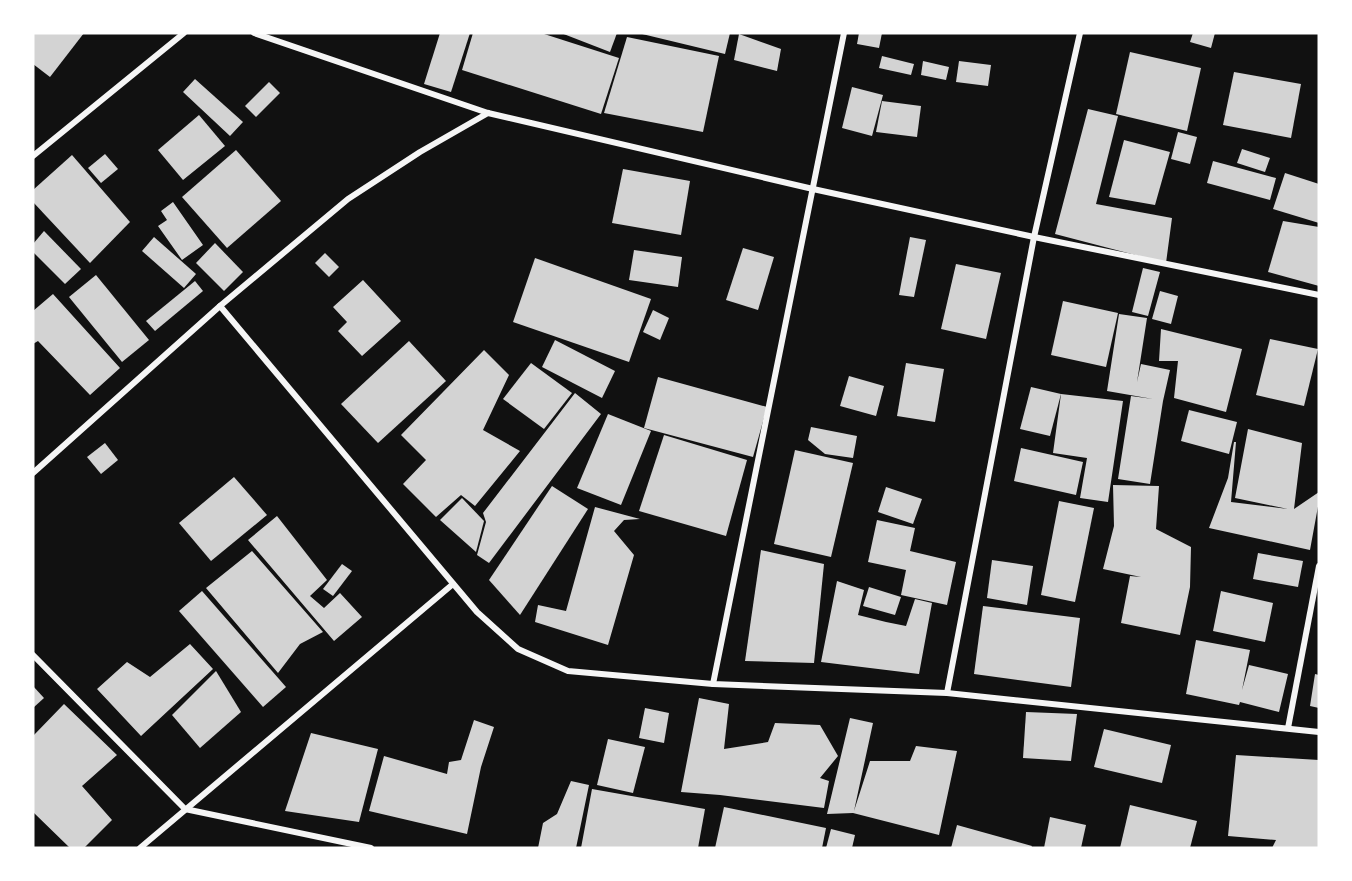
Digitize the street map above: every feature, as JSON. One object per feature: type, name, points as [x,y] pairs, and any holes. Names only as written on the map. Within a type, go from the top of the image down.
[{"type":"street","points":[[33,156],[184,33]]},
{"type":"street","points":[[254,33],[488,113],[813,189],[1034,237],[1319,294]]},
{"type":"street","points":[[713,684],[844,33]]},
{"type":"street","points":[[947,693],[1034,237],[1080,33]]},
{"type":"street","points":[[33,473],[220,306],[348,199],[420,152],[488,113]]},
{"type":"street","points":[[220,306],[477,612],[518,649],[568,670],[713,684],[947,693],[1319,732]]},
{"type":"street","points":[[1288,728],[1319,566]]},
{"type":"street","points":[[140,848],[453,584]]},
{"type":"street","points":[[33,656],[185,809],[371,848]]},
{"type":"building","points":[[33,33],[84,33],[50,77],[33,64]]},
{"type":"building","points":[[440,33],[470,33],[451,92],[424,84]]},
{"type":"building","points":[[473,33],[541,33],[619,58],[601,114],[462,70]]},
{"type":"building","points":[[561,33],[617,33],[610,52]]},
{"type":"building","points":[[638,33],[730,33],[725,54]]},
{"type":"building","points":[[859,33],[882,33],[879,48],[857,44]]},
{"type":"building","points":[[1193,33],[1215,33],[1211,48],[1190,42]]},
{"type":"building","points":[[739,34],[781,49],[777,71],[734,60]]},
{"type":"building","points":[[627,37],[719,56],[703,132],[604,113]]},
{"type":"building","points":[[1130,52],[1201,68],[1187,131],[1116,114]]},
{"type":"building","points":[[882,56],[914,64],[911,75],[879,68]]},
{"type":"building","points":[[923,61],[949,67],[946,80],[921,75]]},
{"type":"building","points":[[959,61],[991,65],[988,86],[956,82]]},
{"type":"building","points":[[1234,72],[1301,84],[1291,138],[1223,125]]},
{"type":"building","points":[[195,79],[243,122],[230,136],[183,92]]},
{"type":"building","points":[[269,82],[280,93],[256,117],[245,106]]},
{"type":"building","points":[[852,87],[883,95],[872,136],[842,128]]},
{"type":"building","points":[[882,101],[921,106],[917,137],[876,132]]},
{"type":"building","points":[[1088,109],[1118,116],[1096,204],[1172,218],[1166,263],[1055,234]]},
{"type":"building","points":[[199,115],[225,146],[183,180],[158,150]]},
{"type":"building","points":[[1178,132],[1197,137],[1190,164],[1171,159]]},
{"type":"building","points":[[1124,140],[1170,152],[1155,205],[1109,197]]},
{"type":"building","points":[[1242,149],[1270,158],[1265,172],[1237,163]]},
{"type":"building","points":[[236,150],[281,201],[227,248],[182,197]]},
{"type":"building","points":[[105,154],[118,169],[101,183],[88,168]]},
{"type":"building","points":[[72,155],[130,222],[90,263],[33,202],[33,190]]},
{"type":"building","points":[[1213,161],[1276,178],[1270,200],[1207,183]]},
{"type":"building","points":[[623,169],[690,181],[681,235],[612,223]]},
{"type":"building","points":[[1285,173],[1319,184],[1319,223],[1273,209]]},
{"type":"building","points":[[173,202],[203,245],[182,260],[158,226],[167,220],[161,211]]},
{"type":"building","points":[[1283,221],[1319,227],[1319,286],[1268,272]]},
{"type":"building","points":[[44,231],[81,269],[65,284],[33,252],[33,244]]},
{"type":"building","points":[[154,237],[196,274],[184,288],[142,251]]},
{"type":"building","points":[[910,237],[926,240],[914,297],[899,295]]},
{"type":"building","points":[[215,243],[243,272],[224,291],[196,263]]},
{"type":"building","points":[[743,248],[774,257],[758,310],[726,300]]},
{"type":"building","points":[[634,250],[682,257],[678,287],[629,280]]},
{"type":"building","points":[[325,253],[339,267],[329,277],[315,263]]},
{"type":"building","points":[[535,258],[651,299],[629,362],[513,322]]},
{"type":"building","points":[[956,264],[1001,273],[986,339],[941,329]]},
{"type":"building","points":[[1143,268],[1160,272],[1148,316],[1132,312]]},
{"type":"building","points":[[96,275],[149,340],[122,362],[69,297]]},
{"type":"building","points":[[363,280],[401,321],[362,356],[338,331],[347,322],[333,307]]},
{"type":"building","points":[[195,281],[203,291],[155,331],[146,321]]},
{"type":"building","points":[[1160,291],[1178,296],[1171,324],[1152,319]]},
{"type":"building","points":[[53,294],[120,368],[90,395],[38,341],[33,344],[33,311]]},
{"type":"building","points":[[1063,301],[1118,313],[1106,367],[1051,355]]},
{"type":"building","points":[[653,310],[669,318],[660,340],[643,332]]},
{"type":"building","points":[[1119,314],[1147,318],[1137,382],[1141,364],[1170,370],[1150,484],[1118,479],[1131,396],[1153,399],[1107,391]]},
{"type":"building","points":[[1161,329],[1242,349],[1226,412],[1174,398],[1178,361],[1159,361]]},
{"type":"building","points":[[1270,339],[1318,349],[1304,406],[1256,395]]},
{"type":"building","points":[[555,340],[615,371],[602,398],[542,367]]},
{"type":"building","points":[[409,341],[446,381],[378,443],[341,404]]},
{"type":"building","points":[[484,350],[509,375],[483,430],[520,451],[475,506],[461,495],[436,517],[403,484],[426,460],[401,435]]},
{"type":"building","points":[[531,363],[572,393],[544,429],[503,399]]},
{"type":"building","points":[[906,363],[944,369],[935,422],[897,416]]},
{"type":"building","points":[[849,376],[884,386],[876,416],[840,406]]},
{"type":"building","points":[[658,377],[767,407],[753,457],[644,428]]},
{"type":"building","points":[[1031,387],[1061,394],[1050,436],[1020,429]]},
{"type":"building","points":[[575,393],[601,414],[489,563],[477,555],[486,522],[483,513]]},
{"type":"building","points":[[1061,394],[1123,401],[1108,502],[1080,498],[1087,458],[1053,453]]},
{"type":"building","points":[[1189,410],[1237,422],[1229,454],[1181,441]]},
{"type":"building","points":[[608,414],[651,431],[621,505],[577,488]]},
{"type":"building","points":[[811,427],[857,436],[853,458],[825,454],[808,440]]},
{"type":"building","points":[[1248,429],[1302,443],[1294,509],[1319,492],[1310,550],[1209,528],[1228,478],[1234,442],[1236,442],[1231,502],[1288,509],[1235,498]]},
{"type":"building","points":[[664,435],[747,460],[726,536],[639,511]]},
{"type":"building","points":[[105,443],[118,460],[101,474],[87,457]]},
{"type":"building","points":[[1021,448],[1083,462],[1076,495],[1014,481]]},
{"type":"building","points":[[795,450],[853,463],[831,557],[774,544]]},
{"type":"building","points":[[234,477],[267,515],[211,561],[179,523]]},
{"type":"building","points":[[1113,485],[1159,486],[1156,529],[1191,547],[1190,587],[1180,635],[1121,623],[1130,576],[1141,577],[1103,569],[1114,526]]},
{"type":"building","points":[[552,486],[588,509],[520,615],[489,580]]},
{"type":"building","points":[[886,487],[922,499],[913,524],[878,512]]},
{"type":"building","points":[[462,498],[484,521],[476,552],[440,520]]},
{"type":"building","points":[[1059,501],[1094,508],[1075,602],[1041,595]]},
{"type":"building","points":[[595,507],[640,519],[624,520],[614,531],[634,555],[608,645],[535,622],[538,605],[566,611]]},
{"type":"building","points":[[277,516],[327,580],[310,596],[324,608],[340,593],[362,617],[334,641],[248,540]]},
{"type":"building","points":[[877,520],[915,528],[910,551],[956,562],[947,605],[901,595],[906,570],[868,562]]},
{"type":"building","points":[[761,550],[824,564],[814,663],[745,661]]},
{"type":"building","points":[[252,551],[323,632],[300,644],[278,673],[206,588]]},
{"type":"building","points":[[1258,553],[1303,561],[1298,587],[1253,579]]},
{"type":"building","points":[[992,560],[1033,566],[1027,605],[987,598]]},
{"type":"building","points":[[342,564],[352,571],[333,596],[323,589]]},
{"type":"building","points":[[837,581],[864,590],[858,615],[886,622],[906,626],[915,599],[932,603],[919,674],[821,662]]},
{"type":"building","points":[[869,587],[901,597],[895,615],[863,606]]},
{"type":"building","points":[[202,591],[286,687],[263,707],[179,611]]},
{"type":"building","points":[[1221,591],[1273,603],[1265,642],[1213,631]]},
{"type":"building","points":[[983,606],[1080,618],[1071,687],[974,674]]},
{"type":"building","points":[[1196,640],[1250,650],[1242,690],[1249,665],[1288,674],[1279,712],[1240,702],[1239,705],[1186,694]]},
{"type":"building","points":[[190,644],[213,669],[141,736],[97,689],[127,662],[150,677]]},
{"type":"building","points":[[216,671],[241,712],[200,748],[172,715]]},
{"type":"building","points":[[1315,674],[1319,675],[1319,708],[1310,706]]},
{"type":"building","points":[[33,686],[44,698],[33,708]]},
{"type":"building","points":[[699,698],[729,704],[724,749],[768,742],[775,723],[820,725],[838,756],[820,778],[829,781],[824,808],[681,792]]},
{"type":"building","points":[[64,704],[117,755],[82,786],[112,820],[84,848],[70,848],[33,812],[33,736]]},
{"type":"building","points":[[645,708],[669,713],[664,743],[639,738]]},
{"type":"building","points":[[1026,712],[1077,714],[1071,761],[1023,758]]},
{"type":"building","points":[[850,718],[873,723],[854,811],[870,761],[910,761],[916,746],[957,751],[939,835],[853,813],[827,814]]},
{"type":"building","points":[[474,720],[494,727],[481,767],[467,834],[369,811],[384,756],[447,774],[449,762],[461,760]]},
{"type":"building","points":[[1104,729],[1171,745],[1162,783],[1094,767]]},
{"type":"building","points":[[311,733],[378,749],[359,822],[285,811]]},
{"type":"building","points":[[608,739],[645,747],[633,793],[597,785]]},
{"type":"building","points":[[1236,755],[1319,760],[1319,848],[1272,848],[1276,840],[1228,836]]},
{"type":"building","points":[[571,781],[589,785],[576,848],[538,848],[543,823],[557,814]]},
{"type":"building","points":[[592,789],[705,809],[698,848],[581,848]]},
{"type":"building","points":[[1130,805],[1197,821],[1190,848],[1120,848]]},
{"type":"building","points":[[724,807],[826,828],[822,848],[715,848]]},
{"type":"building","points":[[1050,817],[1086,825],[1081,848],[1044,848]]},
{"type":"building","points":[[957,825],[1032,846],[1031,848],[951,848]]},
{"type":"building","points":[[831,829],[855,835],[852,848],[826,848]]}]
